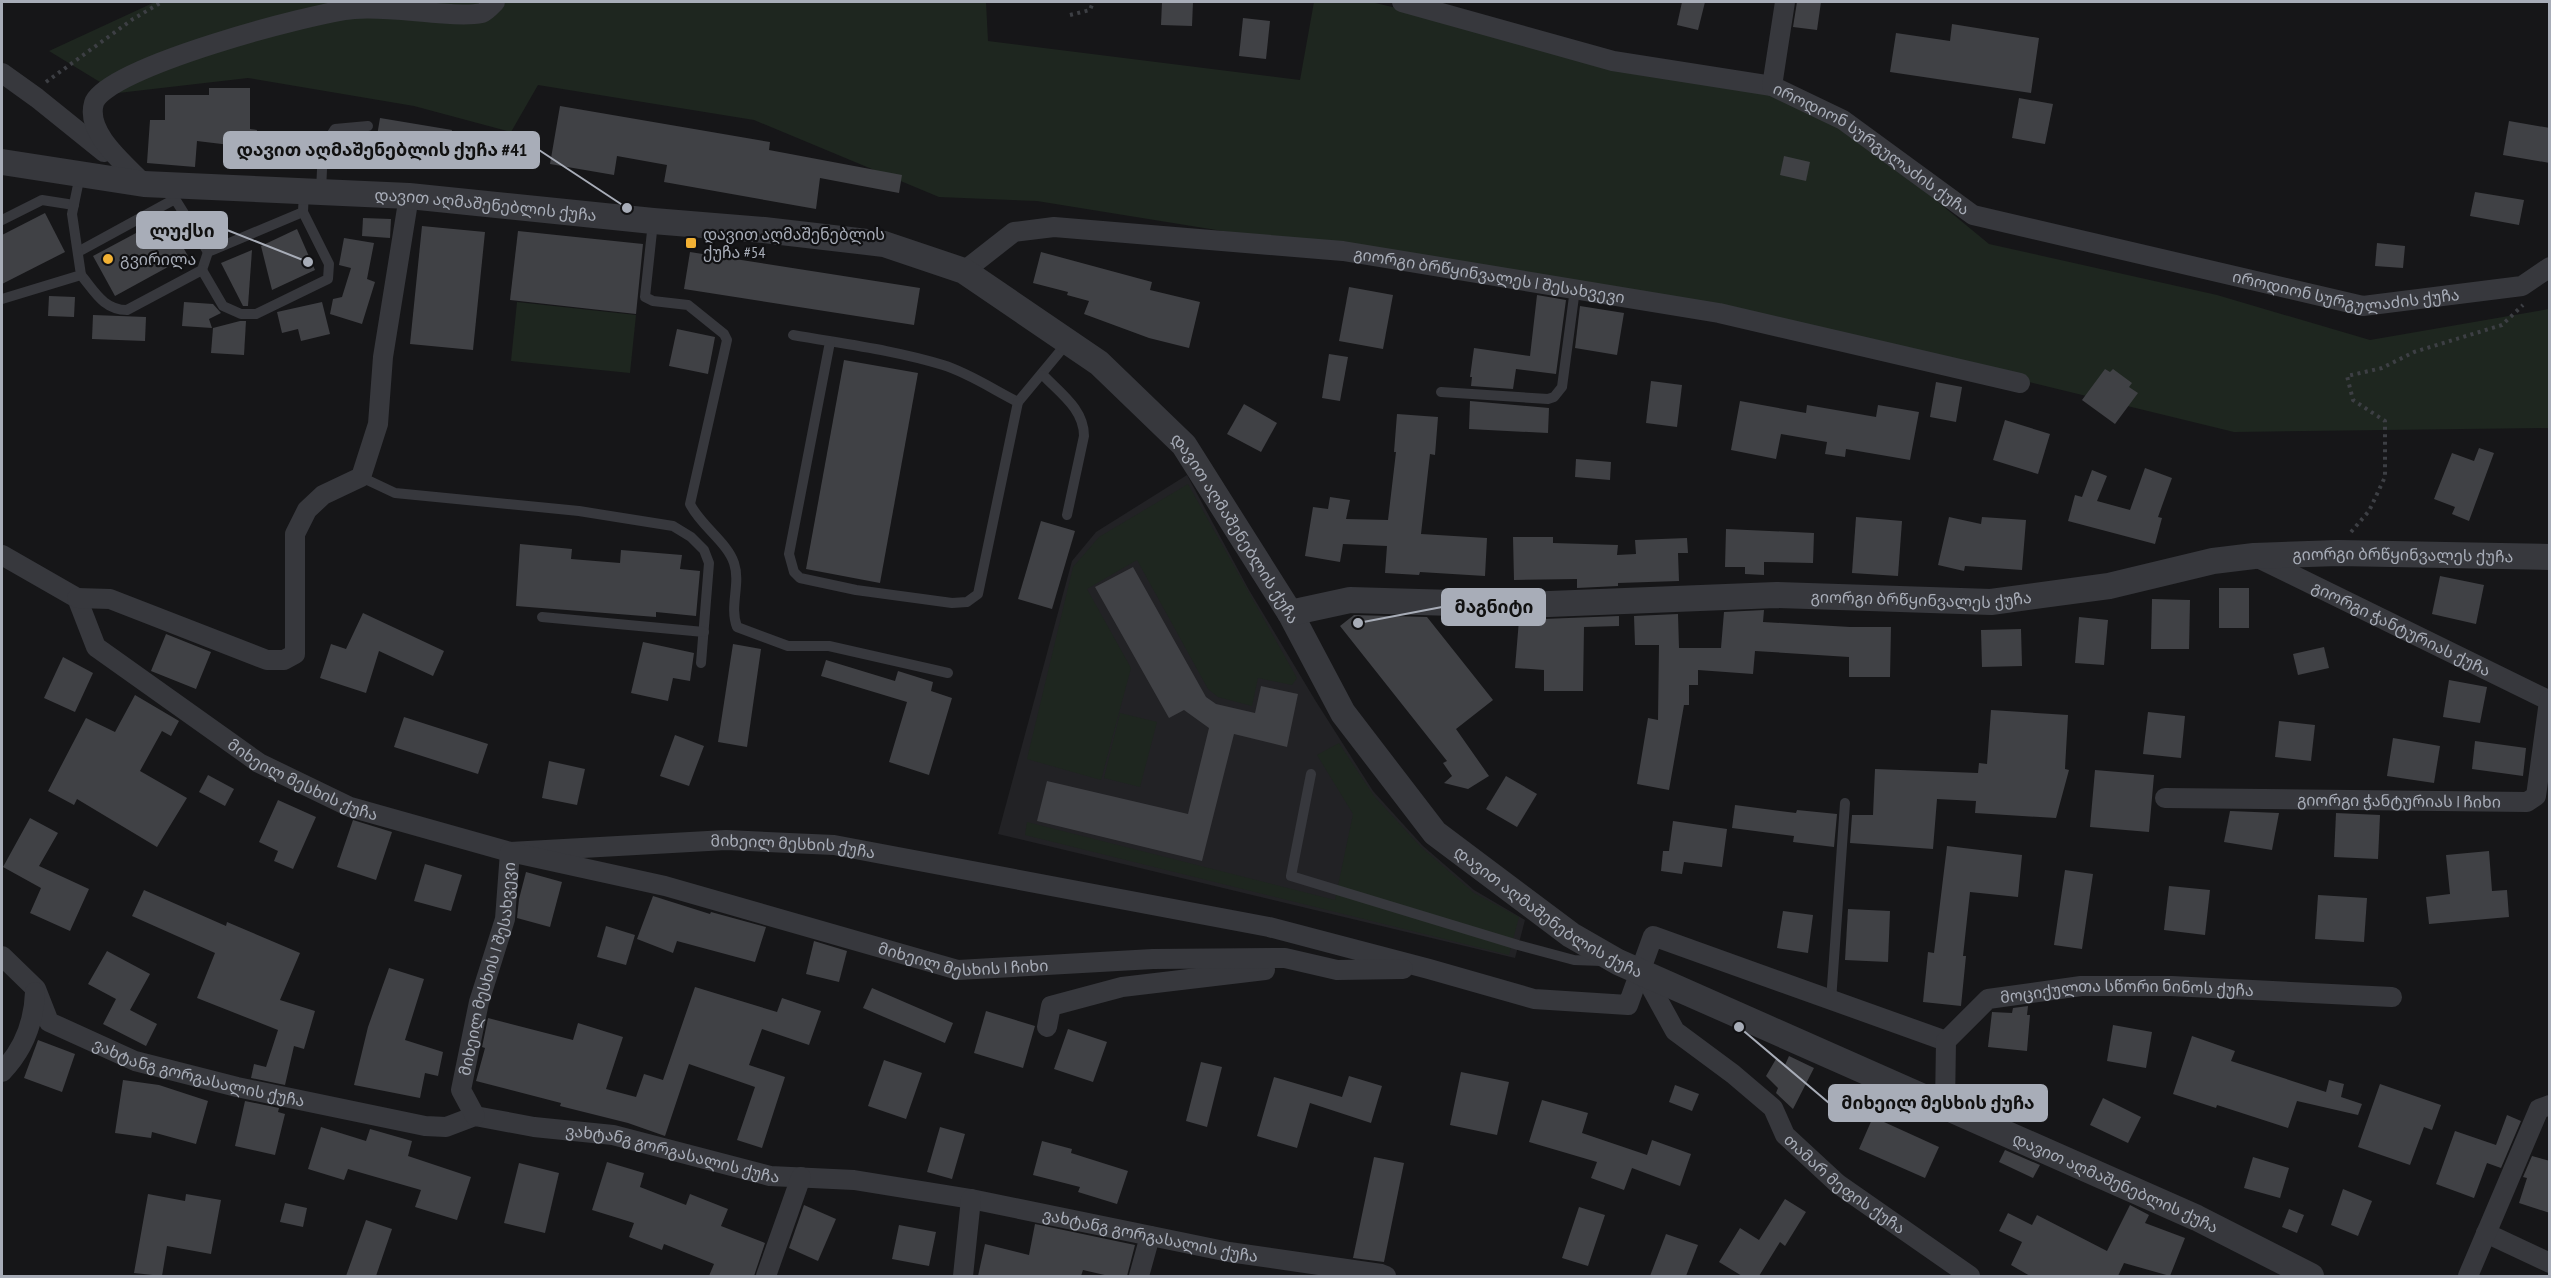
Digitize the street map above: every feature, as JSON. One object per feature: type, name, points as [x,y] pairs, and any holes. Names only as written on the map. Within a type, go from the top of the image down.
[{"type":"street","points":[[144,184],[97,134],[92,120],[94,103],[100,92],[113,82],[182,54],[276,26],[353,9],[463,15],[484,12],[495,2]]},
{"type":"street","name":"იროდიონ სურგულაძის ქუჩა","points":[[1402,2],[1613,61],[1772,86],[1843,120],[1973,215],[2363,306],[2522,286],[2550,267]]},
{"type":"street","points":[[1772,86],[1785,2]]},
{"type":"street","points":[[2,73],[37,98],[144,184]]},
{"type":"street","name":"დავით აღმაშენებლის ქუჩა","points":[[2,162],[144,184],[176,193],[309,198],[409,196],[764,230],[884,244],[964,271],[1099,363],[1184,445],[1290,613],[1343,712],[1435,833],[1571,935],[1618,962],[1642,971],[1725,1011],[2197,1218],[2311,1276]]},
{"type":"street","points":[[2,555],[77,598],[110,599],[267,660],[284,660],[295,654],[295,534],[307,510],[323,495],[361,477],[378,424],[383,357],[409,196]]},
{"type":"street","name":"გიორგი ბრწყინვალეს I შესახვევი","points":[[964,271],[1014,232],[1054,227],[1343,251],[1719,313],[2020,383]]},
{"type":"street","name":"გიორგი ბრწყინვალეს ქუჩა","points":[[1290,613],[1350,600],[1523,605],[1776,595],[1991,602],[2109,586],[2213,561],[2254,556],[2338,553],[2550,557]]},
{"type":"street","name":"გიორგი ჭანტურიას ქუჩა","points":[[2254,556],[2549,701]]},
{"type":"street","name":"მიხეილ მესხის ქუჩა","points":[[77,598],[96,647],[259,763],[350,807],[510,852],[726,840],[834,845],[1269,927],[1534,999],[1628,1005],[1642,971]]},
{"type":"street","name":"გიორგი ჭანტურიას I ჩიხი","points":[[2165,798],[2527,802],[2536,796],[2543,786],[2549,701]]},
{"type":"street","name":"მიხეილ მესხის I ჩიხი","points":[[510,852],[594,873],[665,886],[958,970],[1153,959],[1273,958],[1285,958],[1337,970],[1429,969]]},
{"type":"street","name":"მიხეილ მესხის I შესახვევი","points":[[474,1116],[461,1090],[479,1002],[505,919],[510,852]]},
{"type":"street","points":[[1642,971],[1653,936],[1946,1041],[1945,1106]]},
{"type":"street","name":"ვახტანგ გორგასალის ქუჩა","points":[[2,956],[36,989],[49,1022],[135,1061],[237,1087],[425,1126],[447,1127],[474,1116],[534,1127],[613,1135],[770,1176],[854,1180],[971,1199],[1229,1252],[1386,1276]]},
{"type":"street","points":[[1047,1028],[1052,1006],[1122,987],[1258,970],[1337,970]]},
{"type":"street","name":"თამარ მეფის ქუჩა","points":[[1642,971],[1675,1031],[1733,1074],[1773,1108],[1785,1135],[1838,1184],[1970,1276]]},
{"type":"street","name":"მოციქულთა სწორი ნინოს ქუჩა","points":[[1946,1041],[1988,999],[2081,986],[2171,986],[2392,997]]},
{"type":"street","points":[[2,1072],[16,1057],[34,1012],[36,989]]},
{"type":"street","points":[[2468,1276],[2539,1109],[2550,1105]]},
{"type":"street","points":[[766,1276],[801,1177]]},
{"type":"street","points":[[963,1276],[971,1199]]},
{"type":"street","points":[[2486,1233],[2550,1263]]},
{"type":"street","points":[[1139,1276],[1150,1236]]},
{"type":"lane","points":[[202,270],[223,306],[241,314],[256,314],[328,279],[329,264],[309,198],[323,148],[335,129],[368,126]]},
{"type":"lane","points":[[80,175],[72,214],[81,275],[104,303],[115,310],[127,310],[202,270],[208,252],[309,198]]},
{"type":"lane","points":[[78,252],[176,193],[208,252]]},
{"type":"lane","points":[[2,220],[42,200],[74,205]]},
{"type":"lane","points":[[653,221],[645,297],[653,301],[688,305],[724,334],[727,340],[690,504],[697,518],[730,554],[734,563],[733,616],[737,627],[788,646],[829,646],[948,673]]},
{"type":"lane","points":[[2,298],[81,275]]},
{"type":"lane","points":[[1441,392],[1548,399],[1554,397],[1562,387],[1575,289]]},
{"type":"lane","points":[[793,335],[868,346],[946,366],[1018,402]]},
{"type":"lane","points":[[830,342],[789,554],[794,572],[800,578],[856,590],[952,603],[967,602],[978,594],[1018,402],[1067,343]]},
{"type":"lane","points":[[1042,375],[1081,415],[1084,424],[1084,436],[1067,515]]},
{"type":"lane","points":[[361,477],[395,493],[579,511],[673,526],[691,537],[704,550],[709,563],[701,663]]},
{"type":"lane","points":[[542,617],[704,632]]},
{"type":"lane","points":[[1311,774],[1291,876],[1574,960],[1618,962]]},
{"type":"lane","points":[[1831,1001],[1845,803]]},
{"type":"path","points":[[37,98],[46,82],[68,64],[162,2]]},
{"type":"path","points":[[1070,15],[1090,10],[1093,2]]},
{"type":"path","points":[[2338,553],[2345,540],[2369,511],[2385,477],[2385,421],[2353,400],[2347,376],[2382,368],[2414,352],[2502,325],[2526,302]]},
{"type":"shaded area","points":[[155,2],[986,2],[988,41],[1300,80],[1314,2],[1371,2],[1824,108],[1989,244],[2217,295],[2370,340],[2549,309],[2549,428],[2234,432],[1783,322],[1037,201],[939,197],[754,120],[538,85],[511,132],[414,106],[248,78],[118,93],[49,51]]},
{"type":"shaded area","points":[[517,302],[636,315],[630,373],[511,361]]},
{"type":"shaded area","points":[[1187,475],[1249,590],[1373,791],[1423,846],[1474,890],[1525,920],[1515,958],[998,834],[1072,561],[1096,532]]},
{"type":"shaded area","points":[[1188,484],[1297,678],[1292,685],[1258,678],[1252,706],[1218,697],[1208,689],[1137,560],[1087,589],[1131,668],[1101,780],[1027,759],[1073,567],[1099,537]]},
{"type":"shaded area","points":[[1120,713],[1157,722],[1140,787],[1104,778]]},
{"type":"shaded area","points":[[1339,743],[1374,796],[1421,847],[1474,893],[1519,917],[1509,955],[1025,835],[1027,822],[1335,900],[1353,814],[1317,755]]},
{"type":"building","points":[[1162,2],[1193,2],[1192,26],[1161,25]]},
{"type":"building","points":[[1682,2],[1705,2],[1698,30],[1677,25]]},
{"type":"building","points":[[1797,2],[1821,2],[1817,30],[1793,27]]},
{"type":"building","points":[[1243,18],[1270,21],[1266,59],[1239,56]]},
{"type":"building","points":[[1952,24],[2039,38],[2031,93],[1890,72],[1896,33],[1950,41]]},
{"type":"building","points":[[209,88],[250,88],[250,129],[257,130],[255,148],[197,141],[195,167],[147,163],[150,120],[165,120],[165,95],[209,95]]},
{"type":"building","points":[[2019,98],[2053,104],[2045,144],[2012,138]]},
{"type":"building","points":[[560,106],[770,142],[769,150],[902,175],[899,193],[820,178],[816,209],[664,182],[667,165],[617,156],[614,175],[550,164]]},
{"type":"building","points":[[380,118],[452,130],[445,166],[374,154]]},
{"type":"building","points":[[2509,121],[2550,128],[2550,163],[2503,155]]},
{"type":"building","points":[[1784,156],[1810,162],[1806,181],[1780,175]]},
{"type":"building","points":[[2475,192],[2524,200],[2519,225],[2470,216]]},
{"type":"building","points":[[45,213],[65,252],[2,284],[2,235]]},
{"type":"building","points":[[166,217],[188,256],[115,296],[93,256]]},
{"type":"building","points":[[363,218],[391,219],[390,238],[362,236]]},
{"type":"building","points":[[422,226],[485,232],[473,350],[410,344]]},
{"type":"building","points":[[297,229],[315,270],[272,290],[261,246]]},
{"type":"building","points":[[518,231],[643,244],[636,314],[510,300]]},
{"type":"building","points":[[344,238],[374,243],[367,279],[375,282],[362,324],[330,314],[333,299],[342,297],[351,268],[339,265]]},
{"type":"building","points":[[2377,243],[2405,246],[2403,268],[2375,266]]},
{"type":"building","points":[[252,250],[248,306],[243,306],[221,263]]},
{"type":"building","points":[[690,252],[920,288],[914,325],[684,289]]},
{"type":"building","points":[[1041,252],[1152,282],[1150,290],[1200,302],[1189,348],[1149,338],[1084,314],[1089,301],[1067,295],[1068,292],[1033,283]]},
{"type":"building","points":[[1349,287],[1393,295],[1383,349],[1339,341]]},
{"type":"building","points":[[1537,295],[1566,300],[1556,374],[1516,369],[1513,389],[1471,386],[1474,348],[1530,356]]},
{"type":"building","points":[[49,296],[75,297],[74,317],[48,316]]},
{"type":"building","points":[[184,302],[213,304],[221,313],[209,319],[212,328],[182,326]]},
{"type":"building","points":[[322,302],[330,334],[301,341],[298,329],[282,333],[277,312]]},
{"type":"building","points":[[1580,306],[1624,313],[1617,355],[1575,348]]},
{"type":"building","points":[[93,315],[146,317],[145,341],[92,339]]},
{"type":"building","points":[[246,321],[244,355],[211,353],[213,328]]},
{"type":"building","points":[[677,329],[715,337],[708,374],[669,366]]},
{"type":"building","points":[[1329,354],[1348,357],[1340,401],[1322,398]]},
{"type":"building","points":[[844,360],[918,373],[880,583],[806,569]]},
{"type":"building","points":[[2105,369],[2110,372],[2113,369],[2132,383],[2129,387],[2138,393],[2115,424],[2082,400]]},
{"type":"building","points":[[1651,381],[1682,385],[1677,427],[1646,423]]},
{"type":"building","points":[[1936,382],[1962,387],[1956,422],[1930,417]]},
{"type":"building","points":[[1470,401],[1549,408],[1548,433],[1469,429]]},
{"type":"building","points":[[1740,401],[1806,413],[1807,405],[1876,417],[1878,405],[1919,412],[1910,460],[1846,449],[1845,457],[1825,454],[1827,442],[1781,434],[1776,459],[1731,450]]},
{"type":"building","points":[[1244,404],[1277,423],[1261,452],[1227,434]]},
{"type":"building","points":[[1397,414],[1438,417],[1435,455],[1430,454],[1421,534],[1487,538],[1485,576],[1420,572],[1419,575],[1385,573],[1387,546],[1343,544],[1340,562],[1305,556],[1313,507],[1328,509],[1330,497],[1350,500],[1346,519],[1388,520],[1396,452],[1394,452]]},
{"type":"building","points":[[2005,420],[2050,434],[2038,474],[1993,460]]},
{"type":"building","points":[[2479,448],[2494,453],[2469,521],[2452,514],[2455,507],[2434,499],[2452,453],[2474,461]]},
{"type":"building","points":[[1576,459],[1611,462],[1610,480],[1575,477]]},
{"type":"building","points":[[2145,468],[2172,478],[2158,517],[2162,518],[2155,544],[2068,521],[2075,495],[2082,497],[2092,470],[2107,476],[2097,501],[2130,510]]},
{"type":"building","points":[[1856,517],[1902,521],[1898,576],[1852,573]]},
{"type":"building","points":[[1949,517],[1981,524],[1982,517],[2026,520],[2022,570],[1965,566],[1964,571],[1938,565]]},
{"type":"building","points":[[1041,521],[1075,531],[1052,609],[1018,599]]},
{"type":"building","points":[[1726,529],[1814,533],[1813,563],[1764,562],[1764,575],[1745,574],[1745,567],[1725,567]]},
{"type":"building","points":[[1513,537],[1553,537],[1553,543],[1618,545],[1617,555],[1636,554],[1635,540],[1687,538],[1688,553],[1678,553],[1679,581],[1618,583],[1618,586],[1577,588],[1577,579],[1514,580]]},
{"type":"building","points":[[520,544],[572,549],[571,559],[620,563],[621,550],[682,555],[680,569],[700,571],[696,616],[656,612],[656,617],[516,606]]},
{"type":"building","points":[[1133,567],[1206,697],[1216,704],[1255,713],[1261,686],[1298,694],[1287,747],[1234,734],[1202,861],[1037,821],[1047,781],[1188,814],[1209,728],[1184,710],[1169,718],[1095,587]]},
{"type":"building","points":[[2440,576],[2484,585],[2476,624],[2432,614]]},
{"type":"building","points":[[2219,588],[2249,588],[2249,628],[2219,628]]},
{"type":"building","points":[[2152,599],[2190,600],[2189,649],[2151,649]]},
{"type":"building","points":[[1764,610],[1763,622],[1891,627],[1890,677],[1849,677],[1849,657],[1755,651],[1753,674],[1698,670],[1698,685],[1689,685],[1689,705],[1684,705],[1669,790],[1637,784],[1648,718],[1658,720],[1659,645],[1635,645],[1634,616],[1678,614],[1679,648],[1721,648],[1724,612]]},
{"type":"building","points":[[363,613],[444,651],[433,676],[379,651],[366,693],[320,678],[331,644],[346,649]]},
{"type":"building","points":[[1354,615],[1427,617],[1493,700],[1456,729],[1489,776],[1468,789],[1444,783],[1452,776],[1443,763],[1447,761],[1340,626]]},
{"type":"building","points":[[1619,616],[1619,626],[1584,627],[1583,691],[1544,691],[1544,670],[1515,668],[1519,620]]},
{"type":"building","points":[[2079,617],[2108,620],[2104,665],[2075,663]]},
{"type":"building","points":[[2021,629],[2022,666],[1982,667],[1981,630]]},
{"type":"building","points":[[166,634],[211,652],[196,689],[151,671]]},
{"type":"building","points":[[643,642],[694,653],[690,681],[673,678],[668,701],[631,693]]},
{"type":"building","points":[[733,644],[761,649],[747,747],[718,742]]},
{"type":"building","points":[[2324,647],[2329,668],[2298,675],[2293,654]]},
{"type":"building","points":[[63,657],[93,673],[75,712],[44,698]]},
{"type":"building","points":[[826,660],[895,681],[898,671],[933,682],[931,691],[952,698],[929,775],[889,762],[907,702],[821,676]]},
{"type":"building","points":[[2449,680],[2487,687],[2480,723],[2443,717]]},
{"type":"building","points":[[135,695],[179,721],[171,736],[162,731],[140,771],[187,798],[157,847],[77,799],[74,805],[48,791],[86,718],[115,732]]},
{"type":"building","points":[[1991,710],[2068,715],[2065,769],[2069,770],[2056,818],[1975,813],[1976,801],[1937,799],[1933,849],[1850,843],[1852,815],[1873,815],[1875,769],[1978,773],[1979,763],[1987,764]]},
{"type":"building","points":[[2148,712],[2185,716],[2181,758],[2143,754]]},
{"type":"building","points":[[404,717],[488,744],[478,774],[394,747]]},
{"type":"building","points":[[2279,721],[2315,725],[2311,761],[2275,757]]},
{"type":"building","points":[[675,735],[704,746],[689,786],[660,776]]},
{"type":"building","points":[[2393,738],[2440,746],[2434,783],[2387,776]]},
{"type":"building","points":[[2475,741],[2526,748],[2523,776],[2472,769]]},
{"type":"building","points":[[549,761],[585,769],[577,805],[542,798]]},
{"type":"building","points":[[2095,770],[2154,775],[2149,832],[2090,827]]},
{"type":"building","points":[[208,775],[234,789],[225,806],[199,792]]},
{"type":"building","points":[[1506,776],[1537,794],[1517,827],[1486,809]]},
{"type":"building","points":[[278,800],[316,817],[293,869],[274,861],[278,851],[259,842]]},
{"type":"building","points":[[1735,805],[1796,813],[1797,810],[1837,814],[1834,847],[1793,842],[1794,836],[1732,828]]},
{"type":"building","points":[[2230,811],[2279,813],[2272,850],[2224,842]]},
{"type":"building","points":[[2336,813],[2380,815],[2378,859],[2334,857]]},
{"type":"building","points":[[30,818],[58,833],[39,866],[89,889],[70,931],[30,913],[41,888],[3,867]]},
{"type":"building","points":[[353,820],[392,832],[376,880],[337,867]]},
{"type":"building","points":[[1673,821],[1727,829],[1722,867],[1684,862],[1682,874],[1661,871],[1663,851],[1669,851]]},
{"type":"building","points":[[1947,846],[2022,855],[2018,897],[1970,892],[1963,956],[1966,956],[1961,1006],[1923,1002],[1928,952],[1934,953]]},
{"type":"building","points":[[2489,851],[2492,891],[2507,890],[2509,917],[2429,924],[2426,897],[2450,894],[2446,855]]},
{"type":"building","points":[[425,864],[462,875],[451,911],[414,901]]},
{"type":"building","points":[[2065,870],[2093,874],[2082,949],[2054,945]]},
{"type":"building","points":[[526,872],[562,882],[550,927],[517,918]]},
{"type":"building","points":[[2169,886],[2210,890],[2205,935],[2164,930]]},
{"type":"building","points":[[144,890],[226,926],[227,922],[300,953],[280,1000],[315,1011],[304,1049],[294,1046],[285,1085],[251,1078],[254,1064],[266,1067],[278,1030],[197,998],[215,953],[132,916]]},
{"type":"building","points":[[2318,895],[2367,898],[2364,942],[2315,939]]},
{"type":"building","points":[[653,896],[710,914],[711,912],[766,927],[755,962],[677,941],[673,953],[637,939]]},
{"type":"building","points":[[1848,909],[1890,911],[1888,962],[1845,960]]},
{"type":"building","points":[[1783,911],[1813,915],[1808,953],[1777,948]]},
{"type":"building","points":[[606,926],[635,935],[626,965],[597,957]]},
{"type":"building","points":[[814,941],[847,951],[839,982],[806,974]]},
{"type":"building","points":[[107,951],[150,974],[130,1010],[157,1024],[146,1046],[103,1024],[116,999],[88,984]]},
{"type":"building","points":[[389,968],[424,979],[405,1040],[443,1052],[438,1076],[425,1073],[420,1098],[354,1085],[368,1027]]},
{"type":"building","points":[[695,987],[777,1012],[782,998],[821,1011],[809,1045],[762,1029],[749,1065],[785,1077],[762,1148],[737,1140],[755,1087],[689,1064],[665,1136],[628,1123],[560,1106],[561,1103],[476,1081],[485,1048],[482,1047],[488,1018],[573,1040],[578,1023],[623,1037],[606,1089],[636,1097],[644,1074],[663,1080]]},
{"type":"building","points":[[872,988],[953,1023],[945,1043],[863,1008]]},
{"type":"building","points":[[2028,1006],[2027,1015],[2030,1015],[2027,1051],[1988,1047],[1992,1012],[2012,1013],[2013,1008]]},
{"type":"building","points":[[986,1011],[1035,1026],[1023,1068],[974,1053]]},
{"type":"building","points":[[2113,1025],[2152,1032],[2146,1068],[2107,1061]]},
{"type":"building","points":[[1068,1029],[1107,1042],[1093,1082],[1054,1069]]},
{"type":"building","points":[[2192,1036],[2235,1051],[2231,1061],[2326,1092],[2329,1080],[2344,1084],[2341,1097],[2362,1104],[2358,1115],[2297,1101],[2288,1128],[2217,1105],[2216,1108],[2173,1094]]},
{"type":"building","points":[[38,1040],[75,1054],[62,1092],[24,1078]]},
{"type":"building","points":[[1789,1056],[1814,1068],[1793,1109],[1776,1093],[1778,1088],[1766,1076],[1776,1059],[1785,1065]]},
{"type":"building","points":[[884,1060],[922,1073],[906,1119],[868,1106]]},
{"type":"building","points":[[1201,1062],[1222,1067],[1207,1127],[1186,1121]]},
{"type":"building","points":[[1461,1072],[1509,1082],[1497,1135],[1450,1125]]},
{"type":"building","points":[[1349,1076],[1382,1086],[1371,1123],[1310,1103],[1297,1148],[1257,1136],[1274,1077],[1342,1097]]},
{"type":"building","points":[[123,1080],[159,1085],[208,1101],[196,1144],[152,1132],[151,1138],[115,1133]]},
{"type":"building","points":[[2380,1084],[2441,1105],[2432,1130],[2424,1127],[2410,1165],[2358,1147]]},
{"type":"building","points":[[1675,1085],[1699,1094],[1692,1111],[1669,1102]]},
{"type":"building","points":[[2103,1098],[2141,1117],[2128,1143],[2090,1125]]},
{"type":"building","points":[[1542,1100],[1588,1113],[1582,1133],[1647,1155],[1652,1140],[1691,1154],[1680,1186],[1632,1168],[1624,1190],[1591,1178],[1597,1162],[1529,1142]]},
{"type":"building","points":[[245,1101],[279,1108],[278,1112],[285,1114],[275,1155],[235,1146]]},
{"type":"building","points":[[2507,1115],[2521,1121],[2501,1168],[2487,1163],[2474,1198],[2436,1184],[2455,1131],[2496,1145]]},
{"type":"building","points":[[1873,1117],[1939,1147],[1925,1178],[1859,1149]]},
{"type":"building","points":[[321,1127],[366,1141],[370,1129],[412,1141],[408,1156],[471,1177],[457,1220],[415,1207],[421,1190],[348,1169],[344,1180],[308,1169]]},
{"type":"building","points":[[940,1127],[965,1134],[952,1179],[927,1172]]},
{"type":"building","points":[[1042,1141],[1072,1149],[1071,1153],[1128,1171],[1117,1204],[1078,1192],[1080,1187],[1033,1175]]},
{"type":"building","points":[[2005,1150],[2040,1165],[2033,1178],[1999,1162]]},
{"type":"building","points":[[2532,1156],[2550,1161],[2550,1213],[2519,1203],[2527,1178],[2523,1177]]},
{"type":"building","points":[[1374,1157],[1404,1163],[1384,1262],[1353,1258]]},
{"type":"building","points":[[2253,1157],[2289,1168],[2280,1198],[2244,1188]]},
{"type":"building","points":[[607,1162],[644,1173],[640,1187],[686,1205],[690,1194],[728,1209],[721,1226],[765,1243],[754,1276],[709,1276],[714,1264],[664,1244],[662,1250],[629,1237],[634,1223],[592,1210]]},
{"type":"building","points":[[519,1163],[559,1173],[545,1233],[504,1223]]},
{"type":"building","points":[[2343,1189],[2372,1201],[2358,1236],[2331,1225]]},
{"type":"building","points":[[148,1194],[185,1201],[186,1194],[221,1200],[211,1254],[167,1246],[162,1276],[134,1273]]},
{"type":"building","points":[[1785,1199],[1806,1212],[1785,1246],[1780,1242],[1759,1276],[1742,1276],[1719,1262],[1740,1228],[1759,1240]]},
{"type":"building","points":[[285,1203],[307,1208],[303,1227],[280,1222]]},
{"type":"building","points":[[804,1205],[836,1219],[818,1261],[789,1248]]},
{"type":"building","points":[[2130,1205],[2149,1215],[2145,1223],[2185,1238],[2170,1276],[2124,1263],[2118,1276],[2030,1276],[2011,1265],[2022,1242],[1999,1231],[2008,1213],[2032,1225],[2037,1215],[2107,1251]]},
{"type":"building","points":[[1579,1207],[1605,1215],[1588,1266],[1562,1258]]},
{"type":"building","points":[[2289,1209],[2304,1215],[2297,1233],[2282,1227]]},
{"type":"building","points":[[366,1220],[392,1229],[376,1276],[346,1276]]},
{"type":"building","points":[[1035,1224],[1135,1245],[1127,1276],[1109,1276],[1083,1270],[1081,1276],[978,1276],[985,1244],[1029,1255]]},
{"type":"building","points":[[899,1225],[936,1232],[929,1266],[892,1259]]},
{"type":"building","points":[[1666,1234],[1698,1245],[1686,1276],[1650,1276]]},
{"type":"place","name":"დავით აღმაშენებლის ქუჩა #41","points":[[627,208]]},
{"type":"place","name":"დავით აღმაშენებლის ქუჩა #54","points":[[691,243]]},
{"type":"place","name":"გვირილა","points":[[108,259]]},
{"type":"place","name":"ლუქსი","points":[[308,262]]},
{"type":"place","name":"მაგნიტი","points":[[1358,623]]},
{"type":"place","name":"მიხეილ მესხის ქუჩა","points":[[1739,1027]]}]
